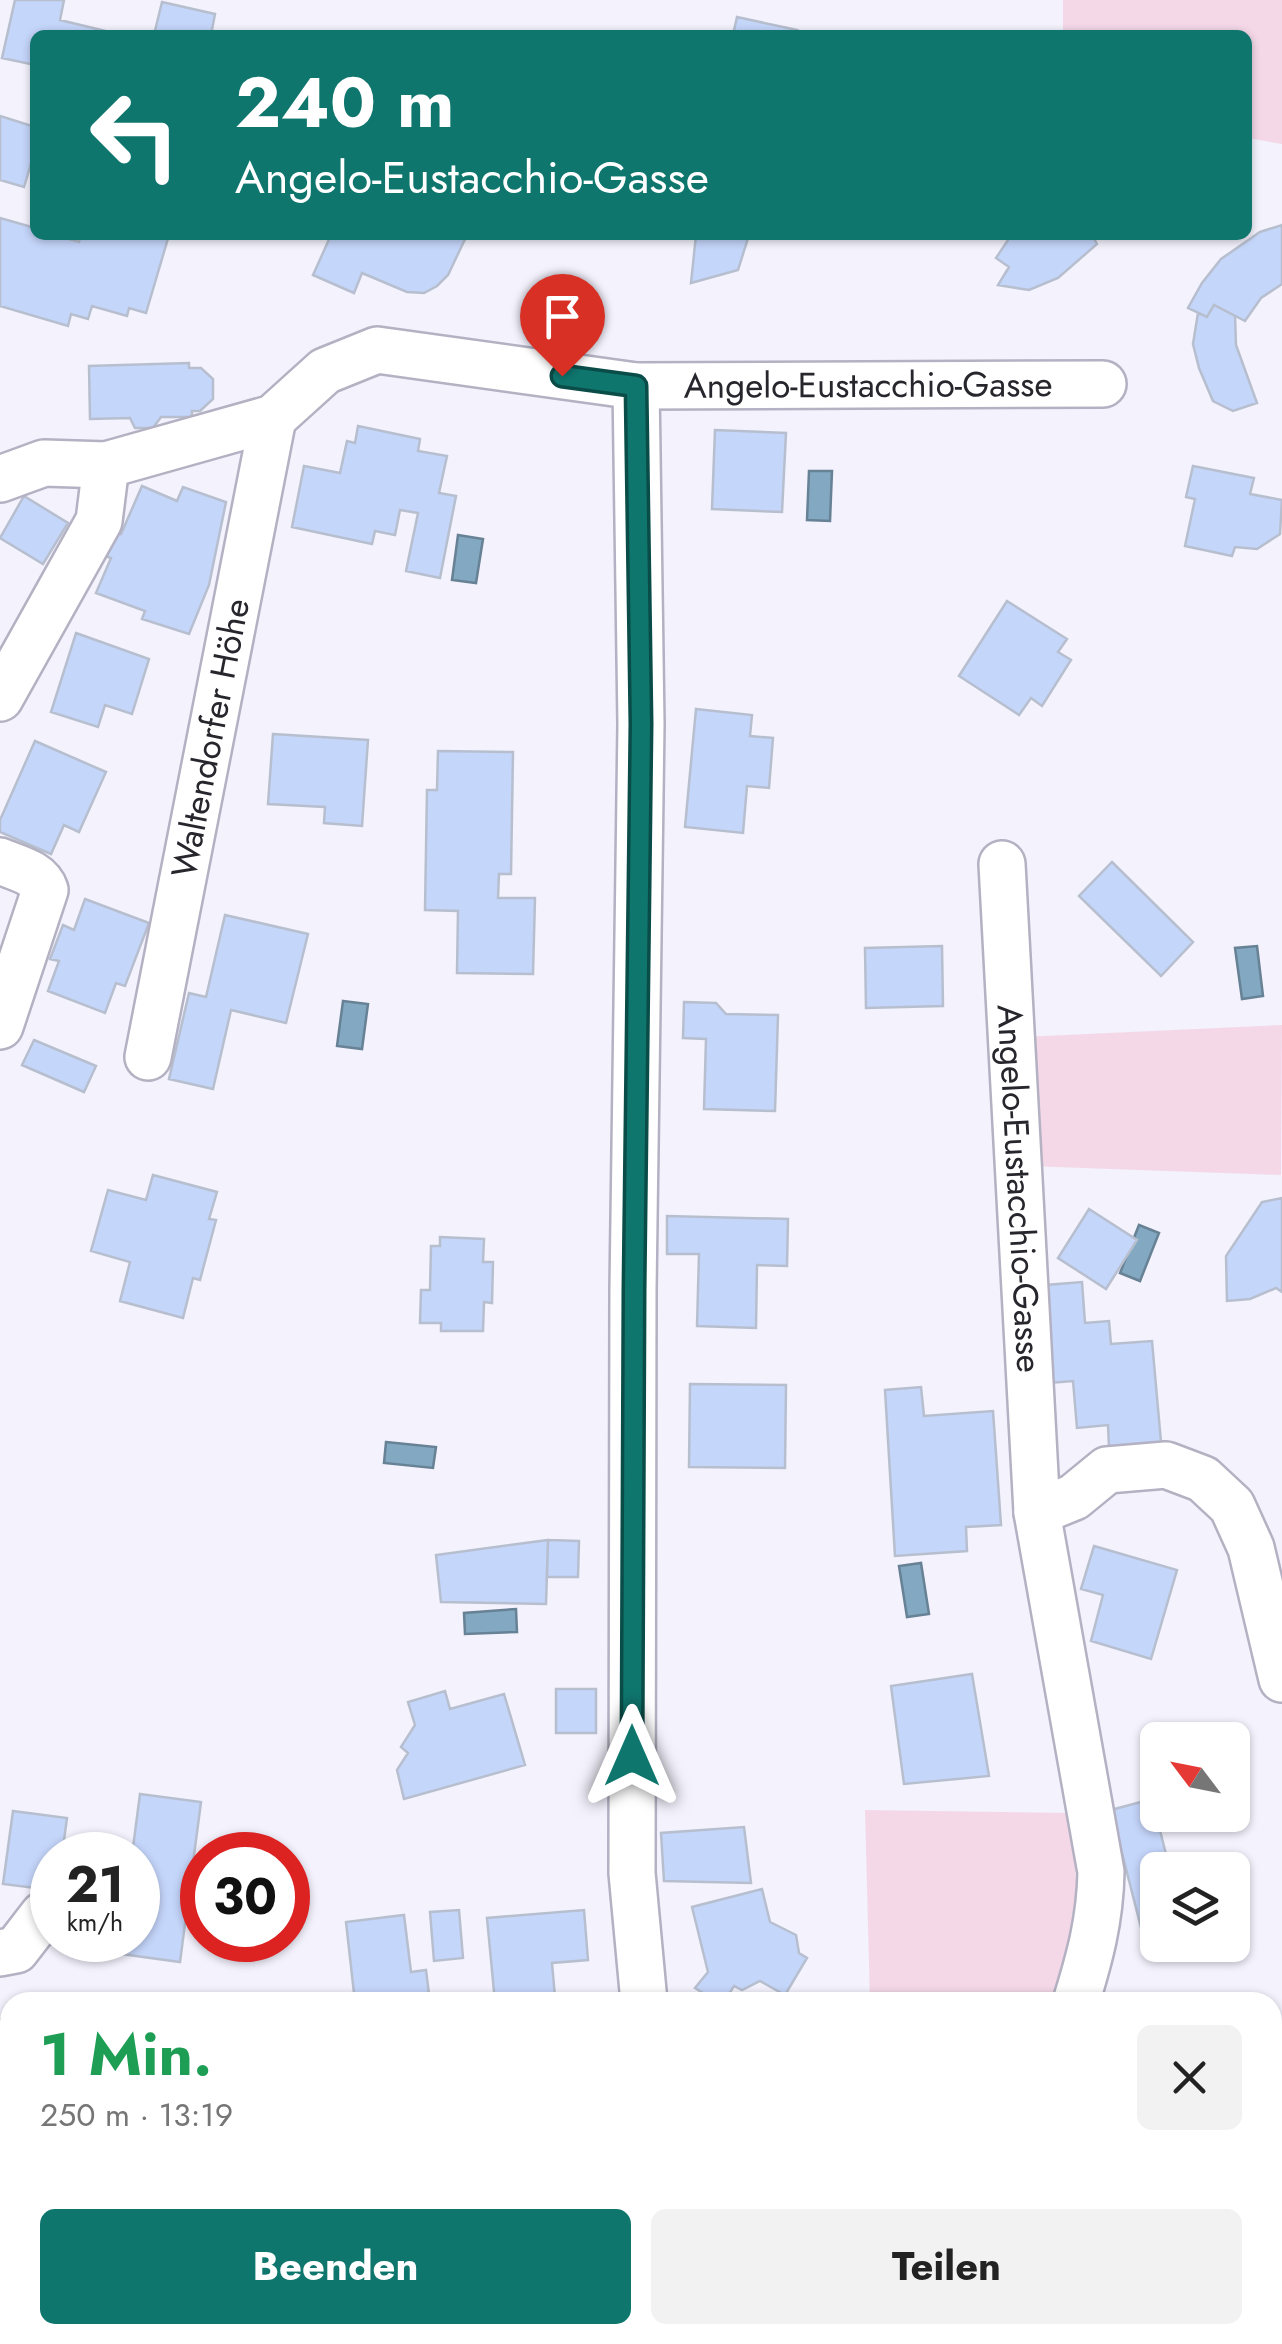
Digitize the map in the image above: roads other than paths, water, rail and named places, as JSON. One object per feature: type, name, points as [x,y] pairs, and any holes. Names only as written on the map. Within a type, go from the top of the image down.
[{"type":"street","name":"Angelo-Eustacchio-Gasse","points":[[272,418],[326,371],[377,350],[636,386],[1103,384]]},
{"type":"street","name":"Angelo-Eustacchio-Gasse","points":[[636,386],[641,724],[632,1873],[643,1992]]},
{"type":"street","points":[[0,479],[44,463],[106,465],[272,418]]},
{"type":"street","name":"Waltendorfer Höhe","points":[[148,1057],[272,418]]},
{"type":"street","points":[[0,698],[99,521],[106,465]]},
{"type":"street","points":[[0,861],[35,876],[45,890],[0,1026]]},
{"type":"street","name":"Angelo-Eustacchio-Gasse","points":[[1002,864],[1037,1512],[1101,1872],[1097,1926],[1079,1992]]},
{"type":"street","points":[[1037,1512],[1074,1497],[1107,1470],[1166,1465],[1203,1479],[1232,1506],[1252,1548],[1282,1678]]},
{"type":"street","points":[[0,1952],[16,1950],[30,1932]]},
{"type":"water","points":[[809,471],[832,471],[830,521],[807,520]]},
{"type":"water","points":[[458,535],[483,539],[476,583],[452,580]]},
{"type":"water","points":[[1257,946],[1263,996],[1242,999],[1235,948]]},
{"type":"water","points":[[343,1001],[368,1004],[362,1049],[337,1046]]},
{"type":"water","points":[[1139,1225],[1159,1233],[1140,1281],[1120,1273]]},
{"type":"water","points":[[386,1442],[436,1447],[433,1468],[384,1463]]},
{"type":"water","points":[[921,1563],[929,1614],[907,1617],[899,1566]]},
{"type":"water","points":[[516,1609],[517,1632],[465,1634],[464,1613]]}]
